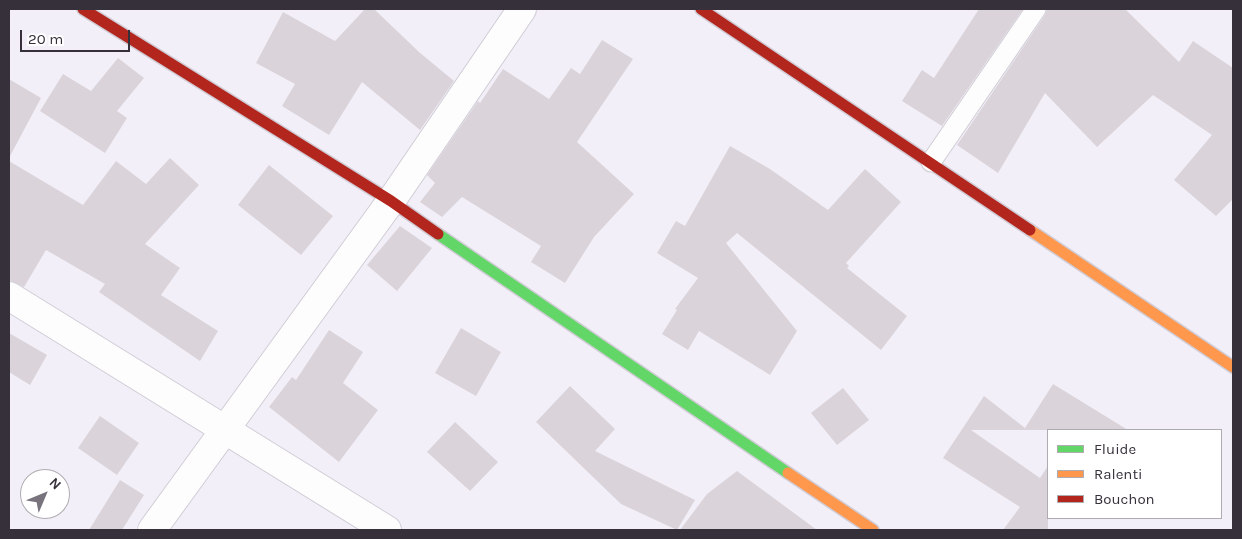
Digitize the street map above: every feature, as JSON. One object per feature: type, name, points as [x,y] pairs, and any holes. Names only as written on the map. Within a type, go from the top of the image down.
[{"type":"street","points":[[83,9],[391,202],[873,530]]},
{"type":"street","points":[[152,530],[223,430],[391,202],[522,9]]},
{"type":"street","points":[[701,9],[1233,367]]},
{"type":"street","points":[[9,296],[387,530]]},
{"type":"lane","points":[[931,162],[1036,9]]},
{"type":"building","points":[[365,9],[374,9],[419,52],[454,81],[420,130],[362,82],[329,135],[282,106],[295,84],[256,63],[283,12],[335,41]]},
{"type":"building","points":[[979,9],[1023,9],[942,126],[902,101],[922,70],[934,78]]},
{"type":"building","points":[[1047,9],[1125,9],[1179,62],[1193,41],[1233,68],[1233,199],[1216,216],[1174,180],[1212,135],[1153,95],[1097,147],[1045,93],[998,173],[957,145],[1045,15]]},
{"type":"building","points":[[602,40],[633,59],[577,142],[634,194],[594,237],[565,283],[531,262],[541,246],[462,197],[442,217],[420,202],[435,183],[427,175],[478,101],[480,103],[503,69],[549,99],[571,68],[580,74]]},
{"type":"building","points":[[118,58],[144,78],[117,111],[127,118],[105,153],[40,111],[63,74],[91,91]]},
{"type":"building","points":[[9,79],[41,98],[9,158]]},
{"type":"building","points":[[730,146],[770,169],[828,210],[865,169],[901,202],[846,263],[849,266],[847,268],[907,316],[881,350],[737,233],[726,243],[797,331],[770,375],[699,331],[688,350],[662,334],[677,310],[675,309],[698,278],[657,253],[676,221],[685,226]]},
{"type":"building","points":[[170,158],[199,185],[145,244],[180,268],[161,295],[218,331],[200,361],[99,292],[105,284],[46,250],[24,287],[9,280],[9,161],[83,205],[116,161],[146,184]]},
{"type":"building","points":[[269,165],[333,216],[301,255],[238,205]]},
{"type":"building","points":[[400,226],[432,248],[397,291],[367,265]]},
{"type":"building","points":[[461,328],[501,352],[476,396],[435,373]]},
{"type":"building","points":[[329,330],[363,352],[343,383],[378,410],[339,462],[269,407],[292,377],[296,380]]},
{"type":"building","points":[[9,333],[47,355],[30,385],[9,372]]},
{"type":"building","points":[[1053,384],[1126,429],[971,430],[1040,478],[1047,468],[1048,530],[1003,530],[1020,507],[943,458],[984,396],[1025,428]]},
{"type":"building","points":[[570,386],[615,429],[595,451],[695,500],[677,530],[621,504],[536,422]]},
{"type":"building","points":[[843,388],[869,420],[837,445],[811,413]]},
{"type":"building","points":[[100,416],[139,443],[117,475],[78,448]]},
{"type":"building","points":[[455,422],[498,462],[470,491],[427,452]]},
{"type":"building","points":[[737,471],[817,530],[680,530],[707,494]]},
{"type":"building","points":[[120,480],[144,495],[122,530],[89,530]]},
{"type":"traffic: fast","points":[[438,234],[788,473]]},
{"type":"traffic: slow","points":[[1030,230],[1233,367]]},
{"type":"traffic: slow","points":[[788,473],[873,530]]},
{"type":"traffic: jam","points":[[83,9],[391,201],[438,234]]},
{"type":"traffic: jam","points":[[701,9],[1030,230]]}]
